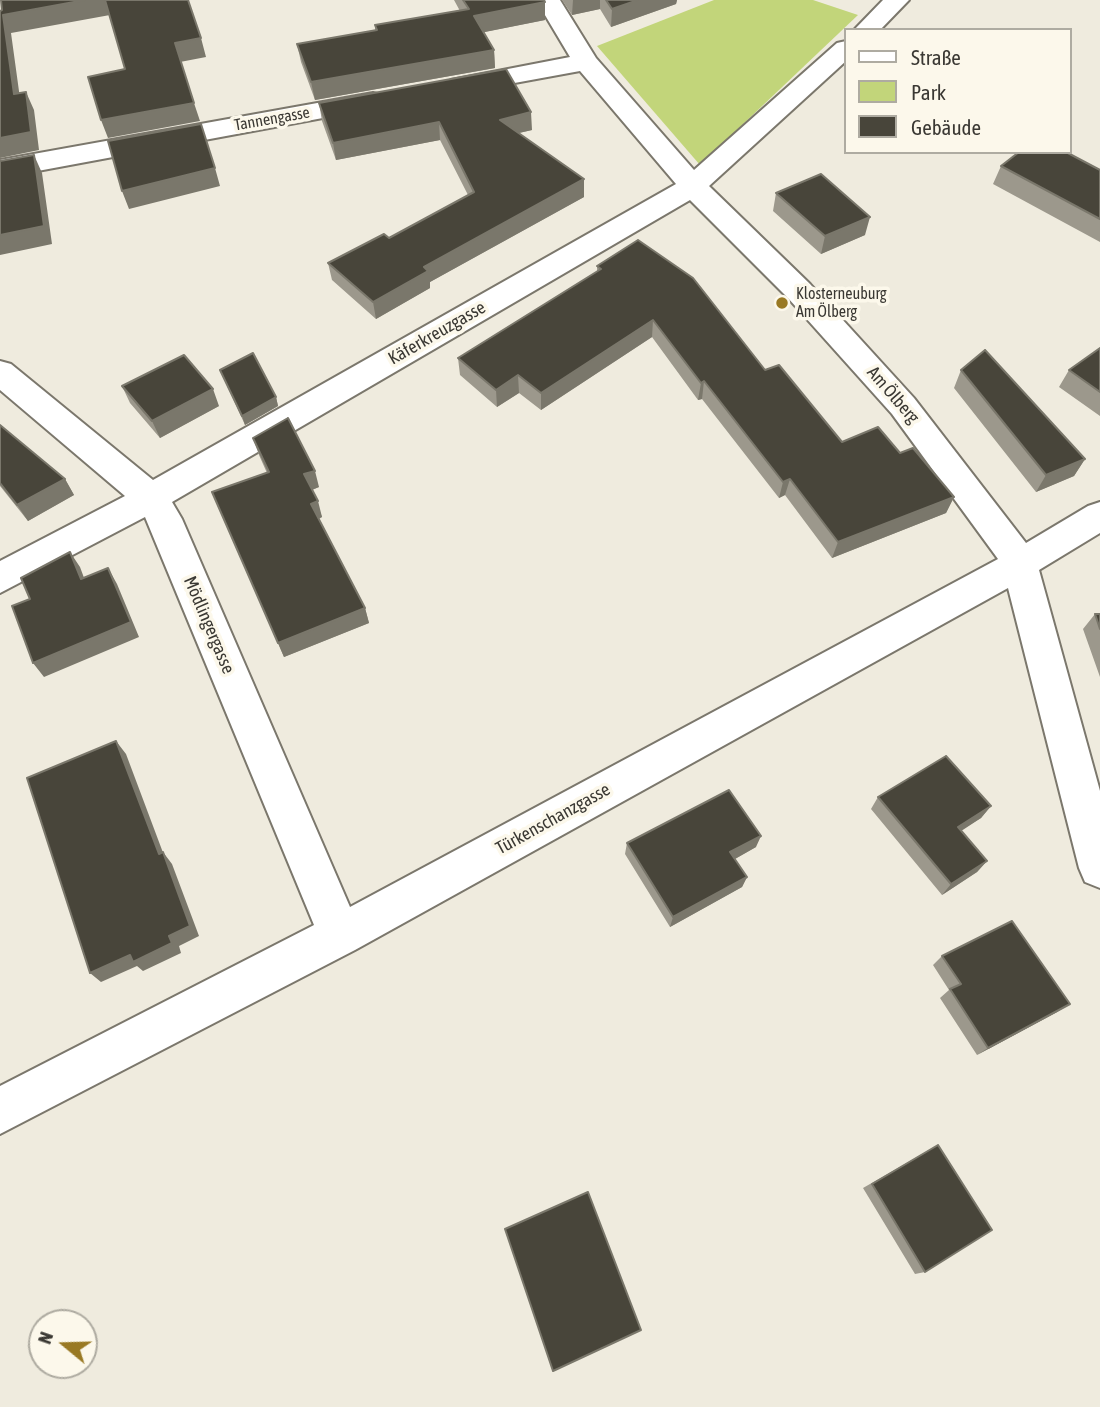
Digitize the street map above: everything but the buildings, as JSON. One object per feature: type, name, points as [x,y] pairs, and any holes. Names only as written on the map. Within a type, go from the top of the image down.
[{"type":"street","name":"Am Ölberg","points":[[548,0],[586,62],[693,186],[799,291],[904,406],[982,507],[1020,564],[1100,868]]},
{"type":"street","points":[[868,28],[897,0]]},
{"type":"street","name":"Käferkreuzgasse","points":[[0,578],[151,498],[693,186],[844,50]]},
{"type":"street","points":[[436,90],[586,62]]},
{"type":"street","name":"Tannengasse","points":[[0,169],[395,97]]},
{"type":"street","name":"Mödlingergasse","points":[[0,372],[151,498],[164,519],[340,935]]},
{"type":"street","name":"Türkenschanzgasse","points":[[0,1111],[340,935],[1020,564],[1100,516]]},
{"type":"green space","points":[[714,0],[813,0],[858,15],[700,165],[597,46]]},
{"type":"place","name":"Klosterneuburg Am Ölberg","points":[[782,303]]}]
